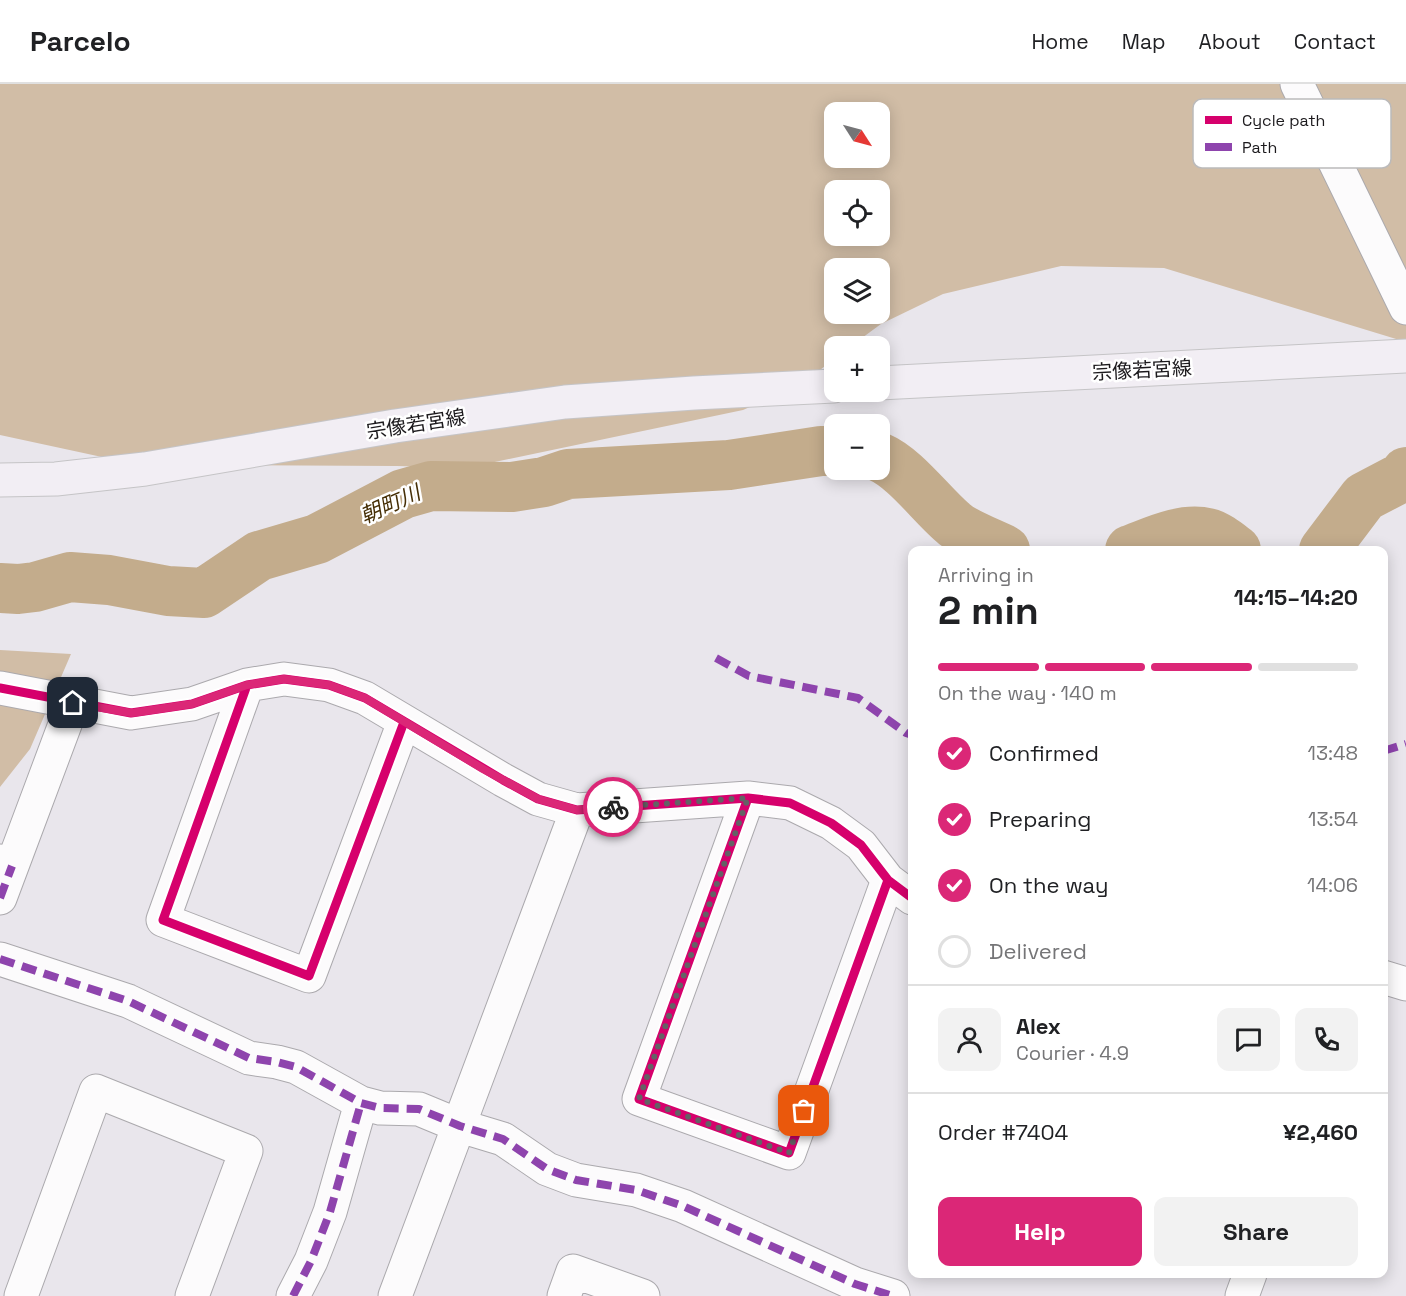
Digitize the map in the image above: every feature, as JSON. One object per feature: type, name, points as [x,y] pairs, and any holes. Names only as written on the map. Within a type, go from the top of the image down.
[{"type":"main road","name":"宗像若宮線","points":[[890,382],[1406,356]]},
{"type":"main road","name":"宗像若宮線","points":[[0,480],[56,479],[145,469],[395,426],[565,402],[824,386]]},
{"type":"street","points":[[1298,84],[1305,99]]},
{"type":"street","points":[[1338,168],[1406,308]]},
{"type":"street","points":[[0,688],[132,713],[192,704],[247,685],[284,679],[329,685],[365,698],[538,799],[577,810],[748,798],[790,802],[831,823],[861,845],[900,889],[789,1153],[639,1099],[748,798]]},
{"type":"street","points":[[247,685],[163,920],[309,976],[404,722]]},
{"type":"street","points":[[0,898],[6,864],[73,703]]},
{"type":"street","points":[[395,1296],[577,810]]},
{"type":"street","points":[[0,959],[128,1000],[249,1058],[296,1067],[361,1103],[380,1108],[419,1110],[503,1139],[547,1169],[576,1180],[636,1190],[683,1206],[855,1284],[893,1296]]},
{"type":"street","points":[[1388,979],[1406,984]]},
{"type":"street","points":[[21,1296],[96,1091],[246,1151],[192,1296]]},
{"type":"street","points":[[293,1296],[311,1261],[330,1212],[361,1103]]},
{"type":"street","points":[[564,1296],[573,1271],[643,1296]]},
{"type":"street","points":[[1242,1296],[1249,1278]]},
{"type":"shaded area","points":[[0,84],[1406,84],[1406,342],[1164,268],[1061,266],[943,294],[890,320],[890,258],[824,258],[824,324],[881,324],[865,336],[824,336],[824,367],[802,384],[743,410],[466,468],[227,465],[102,457],[0,435]]},
{"type":"shaded area","points":[[0,650],[71,654],[30,749],[0,787]]},
{"type":"waterway","name":"朝町川","points":[[0,588],[35,587],[70,577],[109,580],[168,591],[204,593],[259,556],[317,539],[403,494],[431,486],[512,487],[544,482],[568,474],[729,465],[824,451]]},
{"type":"waterway","name":"朝町川","points":[[890,463],[908,477],[957,526],[997,546]]},
{"type":"waterway","name":"朝町川","points":[[1327,546],[1364,497],[1402,477],[1406,472]]},
{"type":"waterway","name":"朝町川","points":[[1141,546],[1178,533],[1188,532],[1208,533],[1230,546]]},
{"type":"marked path","points":[[716,658],[749,676],[858,698],[908,734]]},
{"type":"marked path","points":[[1388,749],[1406,744]]},
{"type":"marked path","points":[[0,898],[12,866]]},
{"type":"marked path","points":[[0,959],[128,1001],[249,1058],[296,1067],[361,1103],[380,1108],[419,1109],[460,1126],[503,1139],[547,1169],[576,1180],[636,1190],[683,1206],[855,1284],[893,1296]]},
{"type":"marked path","points":[[293,1296],[311,1261],[330,1212],[361,1103]]},
{"type":"cycle path","points":[[0,688],[131,713],[192,704],[247,685],[284,679],[329,685],[365,698],[538,799],[577,810],[748,798],[790,803],[831,823],[861,845],[888,880],[908,895]]},
{"type":"cycle path","points":[[247,685],[163,920],[309,976],[404,722]]},
{"type":"cycle path","points":[[748,798],[639,1099],[789,1153],[888,880]]},
{"type":"way so far","points":[[613,807],[748,798],[639,1099],[789,1153],[804,1111]]},
{"type":"route","points":[[73,703],[132,713],[192,704],[247,685],[284,679],[329,685],[365,698],[483,769],[538,799],[577,810],[613,807]]}]
